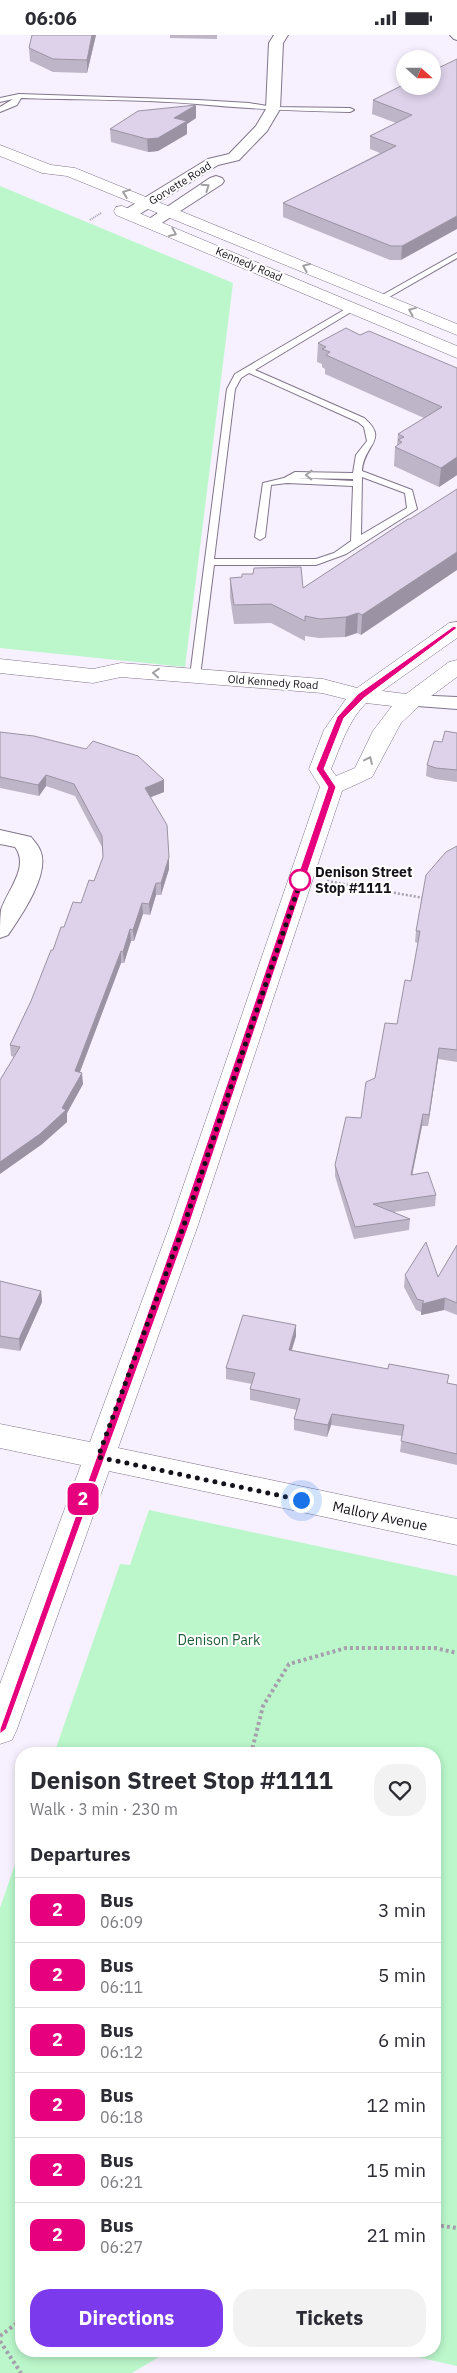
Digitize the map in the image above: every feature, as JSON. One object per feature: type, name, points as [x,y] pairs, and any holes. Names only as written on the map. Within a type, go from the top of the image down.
[{"type":"street","name":"Gorvette Road","points":[[128,214],[213,162],[234,157],[262,128],[273,109],[276,43],[280,35]]},
{"type":"street","name":"Kennedy Road","points":[[0,150],[48,170],[69,171],[149,202],[457,330]]},
{"type":"street","name":"Gorvette Road","points":[[151,223],[234,167],[234,157]]},
{"type":"street","name":"Kennedy Road","points":[[48,170],[50,180],[67,188]]},
{"type":"street","name":"Kennedy Road","points":[[102,208],[128,214],[151,223],[457,353]]},
{"type":"street","points":[[332,787],[320,769],[340,717],[361,696],[457,628]]},
{"type":"street","name":"Old Kennedy Road","points":[[0,666],[93,676],[120,670],[323,686],[361,696]]},
{"type":"street","points":[[0,1729],[184,1225],[332,787],[364,772],[385,729],[411,701],[456,671]]},
{"type":"street","name":"Old Kennedy Road","points":[[93,676],[115,687],[203,695],[313,702],[361,696]]},
{"type":"street","points":[[361,696],[457,703]]},
{"type":"street","points":[[0,837],[22,841],[31,852],[31,863],[28,879],[0,930]]},
{"type":"street","name":"Mallory Avenue","points":[[0,1436],[457,1532]]},
{"type":"lane","points":[[0,110],[14,103],[19,96]]},
{"type":"lane","points":[[0,99],[19,96],[198,101],[210,104],[249,105],[273,109],[350,110]]},
{"type":"lane","points":[[380,298],[457,255]]},
{"type":"lane","points":[[195,676],[231,389],[238,376],[352,309]]},
{"type":"lane","points":[[249,370],[351,414],[368,426],[371,433],[371,441],[360,455],[356,542]]},
{"type":"lane","points":[[210,562],[316,562],[333,558],[412,509],[409,492],[358,477],[295,475],[287,480],[267,483],[260,537]]},
{"type":"path","points":[[90,220],[102,208]]},
{"type":"path","points":[[352,885],[428,899]]},
{"type":"path","points":[[253,1747],[263,1706],[289,1664],[346,1648],[435,1648],[457,1653]]},
{"type":"path","points":[[441,2226],[457,2228]]},
{"type":"path","points":[[0,2336],[15,2324]]},
{"type":"path","points":[[0,2341],[21,2373]]},
{"type":"green space","points":[[0,186],[233,283],[185,667],[0,648]]},
{"type":"green space","name":"Denison Park","points":[[149,1510],[457,1576],[457,2366],[417,2357],[441,2357],[441,1747],[56,1747],[120,1564],[130,1565]]},
{"type":"green space","points":[[15,1864],[15,2357],[159,2357],[132,2373],[0,2373],[0,1908]]},
{"type":"building","points":[[32,35],[92,35],[87,60],[53,59],[29,48]]},
{"type":"building","points":[[457,59],[457,216],[402,246],[391,246],[283,203],[396,146],[370,136],[412,115],[373,100],[396,88],[396,95],[441,95],[441,67]]},
{"type":"building","points":[[196,105],[174,118],[187,121],[158,138],[147,139],[110,129],[138,111]]},
{"type":"building","points":[[346,328],[360,335],[369,331],[457,368],[457,457],[441,468],[395,447],[402,442],[398,440],[404,437],[398,434],[442,407],[326,355],[330,352],[322,349],[326,347],[318,343]]},
{"type":"building","points":[[457,489],[457,552],[362,615],[358,613],[346,617],[320,619],[305,616],[305,621],[271,604],[234,605],[230,578],[242,577],[242,574],[253,574],[254,568],[301,567],[303,588]]},
{"type":"building","points":[[445,731],[457,733],[457,770],[427,765],[434,741],[442,742]]},
{"type":"building","points":[[0,732],[34,736],[86,749],[93,741],[138,756],[164,780],[145,788],[167,825],[169,857],[161,883],[156,883],[149,904],[142,903],[133,930],[130,929],[123,952],[121,951],[75,1071],[82,1073],[62,1108],[66,1110],[40,1134],[0,1162],[0,1080],[20,1047],[10,1045],[31,1001],[61,927],[64,927],[73,902],[81,903],[89,880],[94,881],[103,857],[102,836],[74,784],[46,775],[38,785],[0,777]]},
{"type":"building","points":[[457,846],[457,1050],[439,1048],[429,1115],[423,1114],[411,1175],[428,1172],[436,1195],[373,1204],[410,1219],[355,1227],[335,1165],[346,1117],[361,1118],[366,1082],[375,1078],[385,1023],[397,1024],[405,980],[411,981],[420,931],[416,931],[426,875],[446,852]]},
{"type":"building","points":[[426,1242],[438,1277],[457,1245],[457,1303],[445,1298],[422,1304],[424,1301],[417,1299],[405,1275]]},
{"type":"building","points":[[0,1281],[41,1291],[19,1339],[0,1336]]},
{"type":"building","points":[[243,1315],[296,1325],[289,1350],[388,1369],[389,1364],[449,1375],[447,1383],[457,1385],[457,1454],[401,1441],[404,1425],[332,1414],[328,1425],[294,1419],[300,1399],[250,1389],[255,1373],[226,1368]]},
{"type":"bus line","name":"2","points":[[0,1729],[109,1426],[184,1225],[332,787],[320,769],[340,717],[361,696],[457,628]]},
{"type":"place","name":"Denison Street Stop #1111","points":[[300,880]]},
{"type":"route","points":[[300,880],[302,877],[184,1225],[98,1457],[301,1500]]}]
